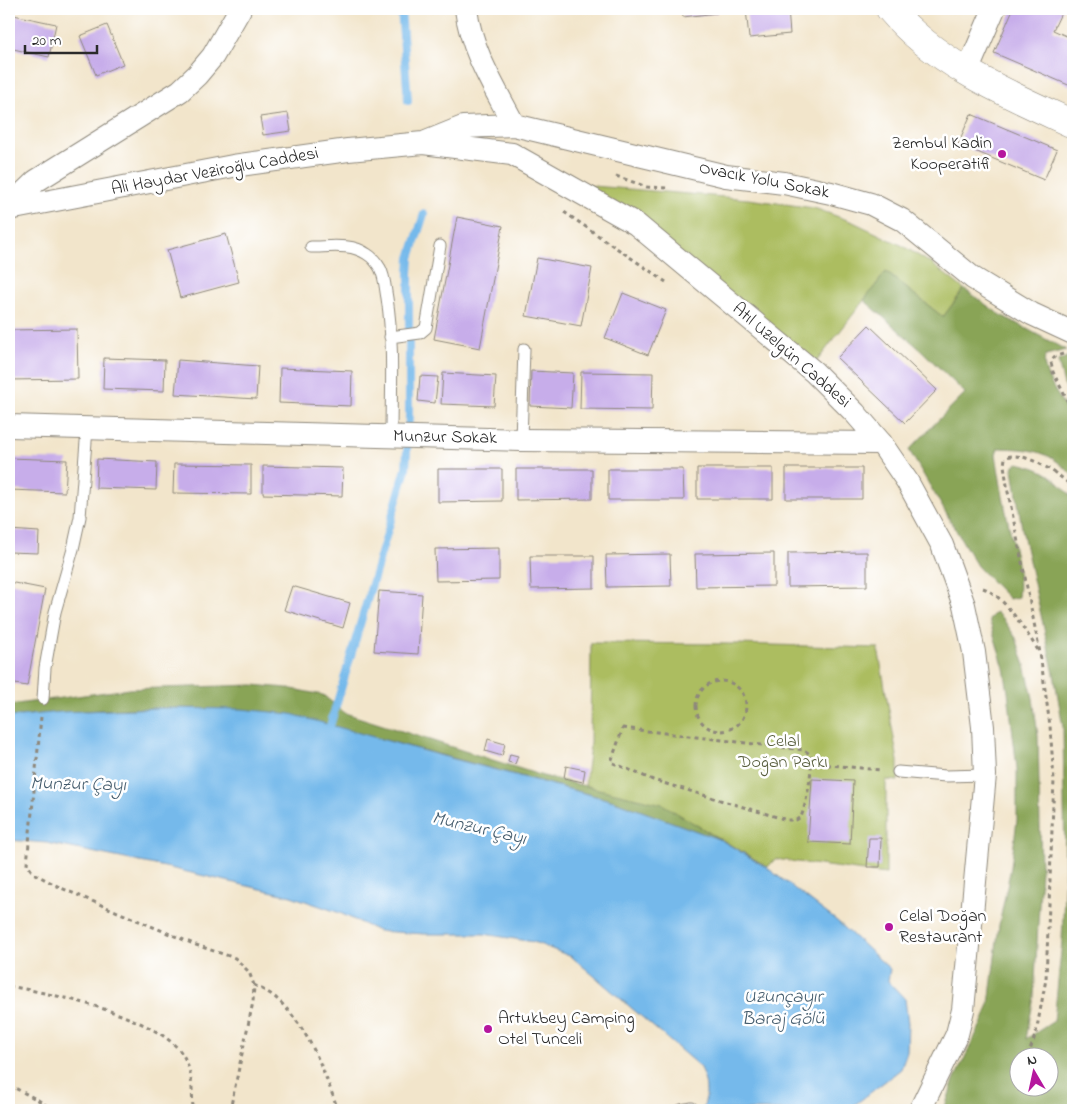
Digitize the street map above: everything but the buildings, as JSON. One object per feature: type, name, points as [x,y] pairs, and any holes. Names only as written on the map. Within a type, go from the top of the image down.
[{"type":"main road","points":[[890,9],[906,27],[967,72],[1073,124]]},
{"type":"street","points":[[9,208],[36,181],[180,91],[213,56],[240,9]]},
{"type":"street","points":[[466,9],[467,21],[477,52],[514,125]]},
{"type":"street","points":[[967,72],[994,9]]},
{"type":"street","name":"Ovacık Yolu Sokak","points":[[423,143],[463,127],[514,125],[726,176],[784,183],[871,204],[902,220],[973,278],[1032,314],[1070,343]]},
{"type":"street","name":"Ali Haydar Veziroğlu Caddesi","points":[[9,208],[233,166],[348,150],[423,143]]},
{"type":"street","name":"Atıl Uzelgün Caddesi","points":[[423,143],[512,154],[636,224],[814,372],[855,413],[881,443],[907,481],[942,545],[964,605],[974,652],[983,727],[985,776],[963,1010],[956,1034],[920,1110]]},
{"type":"street","name":"Munzur Sokak","points":[[9,426],[521,440],[881,443]]},
{"type":"lane","points":[[311,247],[346,246],[357,249],[369,255],[380,267],[387,295],[390,337],[391,436]]},
{"type":"lane","points":[[390,337],[424,331],[427,324],[440,246]]},
{"type":"lane","points":[[521,440],[524,349]]},
{"type":"lane","points":[[43,698],[45,668],[55,612],[80,518],[87,428]]},
{"type":"lane","points":[[898,772],[946,776],[985,776]]},
{"type":"path","points":[[610,174],[647,187],[675,189]]},
{"type":"path","points":[[1070,343],[1051,362],[1053,372],[1073,412]]},
{"type":"path","points":[[1031,1046],[1036,1033],[1046,979],[1054,780],[1040,653],[1008,492],[1004,465],[1005,458],[1010,455],[1017,455],[1046,466],[1065,478],[1073,488]]},
{"type":"path","points":[[955,577],[989,590],[1008,608],[1040,653]]},
{"type":"path","points":[[719,681],[734,684],[741,690],[746,706],[745,715],[741,722],[734,728],[718,731],[703,723],[698,716],[696,708],[700,694],[711,683],[719,681]]},
{"type":"path","points":[[43,698],[27,864],[34,874],[61,888],[196,945],[235,958],[249,972],[254,985],[253,1002],[230,1110]]},
{"type":"path","points":[[623,728],[717,740],[804,750],[810,754],[811,762],[805,808],[801,817],[796,820],[787,820],[653,780],[611,762],[623,728]]},
{"type":"path","points":[[717,740],[718,731]]},
{"type":"path","points":[[811,762],[898,772]]},
{"type":"path","points":[[254,985],[276,998],[302,1029],[321,1063],[338,1110]]},
{"type":"path","points":[[9,986],[62,996],[121,1014],[158,1033],[173,1044],[186,1060],[191,1080],[193,1110]]},
{"type":"path","points":[[9,1085],[53,1110]]},
{"type":"green space","points":[[569,184],[748,199],[814,208],[853,222],[903,246],[932,264],[964,289],[943,317],[886,272],[817,361]]},
{"type":"green space","points":[[886,272],[943,317],[964,289],[999,314],[1066,350],[1046,355],[1044,362],[1049,379],[1073,422],[1073,476],[1048,456],[1031,450],[998,448],[996,454],[1019,576],[1018,597],[1009,599],[977,566],[909,450],[965,393],[922,351],[864,300]]},
{"type":"green space","points":[[1073,356],[1071,382],[1073,400],[1064,385],[1058,361]]},
{"type":"green space","points":[[1018,463],[1043,471],[1060,484],[1073,498],[1073,1110],[944,1110],[954,1080],[989,1004],[999,925],[1011,867],[1017,820],[1017,769],[1008,692],[1004,668],[989,619],[996,612],[1016,638],[1033,698],[1038,736],[1041,870],[1034,997],[1026,1039],[1054,1021],[1062,941],[1065,869],[1063,727],[1054,674],[1022,529],[1014,465]]},
{"type":"green space","name":"Celal Doğan Parkı","points":[[591,643],[737,644],[878,648],[898,761],[898,781],[886,780],[886,874],[775,859],[768,867],[693,823],[585,785],[590,746]]},
{"type":"green space","points":[[253,685],[287,688],[323,695],[345,713],[543,776],[662,804],[721,840],[614,801],[287,714],[217,709],[148,708],[78,711],[9,717],[9,705],[129,689]]},
{"type":"water","name":"Uzunçayır Baraj Gölü","points":[[159,708],[241,709],[291,714],[614,801],[721,840],[766,867],[837,921],[890,969],[888,981],[905,999],[908,1023],[907,1052],[901,1069],[848,1110],[703,1110],[706,1088],[699,1066],[572,957],[534,942],[484,934],[425,934],[378,931],[340,913],[291,896],[170,868],[47,843],[9,840],[9,717],[61,712]]},
{"type":"waterway","points":[[401,9],[408,101]]},
{"type":"waterway","points":[[328,733],[406,469],[409,416],[410,258],[424,214]]},
{"type":"place","name":"Zembul Kadin Kooperatifi","points":[[1002,154]]},
{"type":"place","name":"Celal Doğan Restaurant","points":[[889,927]]},
{"type":"place","name":"Artukbey Camping Otel Tunceli","points":[[488,1029]]},
{"type":"water label","name":"Munzur Çayı","points":[[78,785]]},
{"type":"water label","name":"Munzur Çayı","points":[[479,829]]}]
